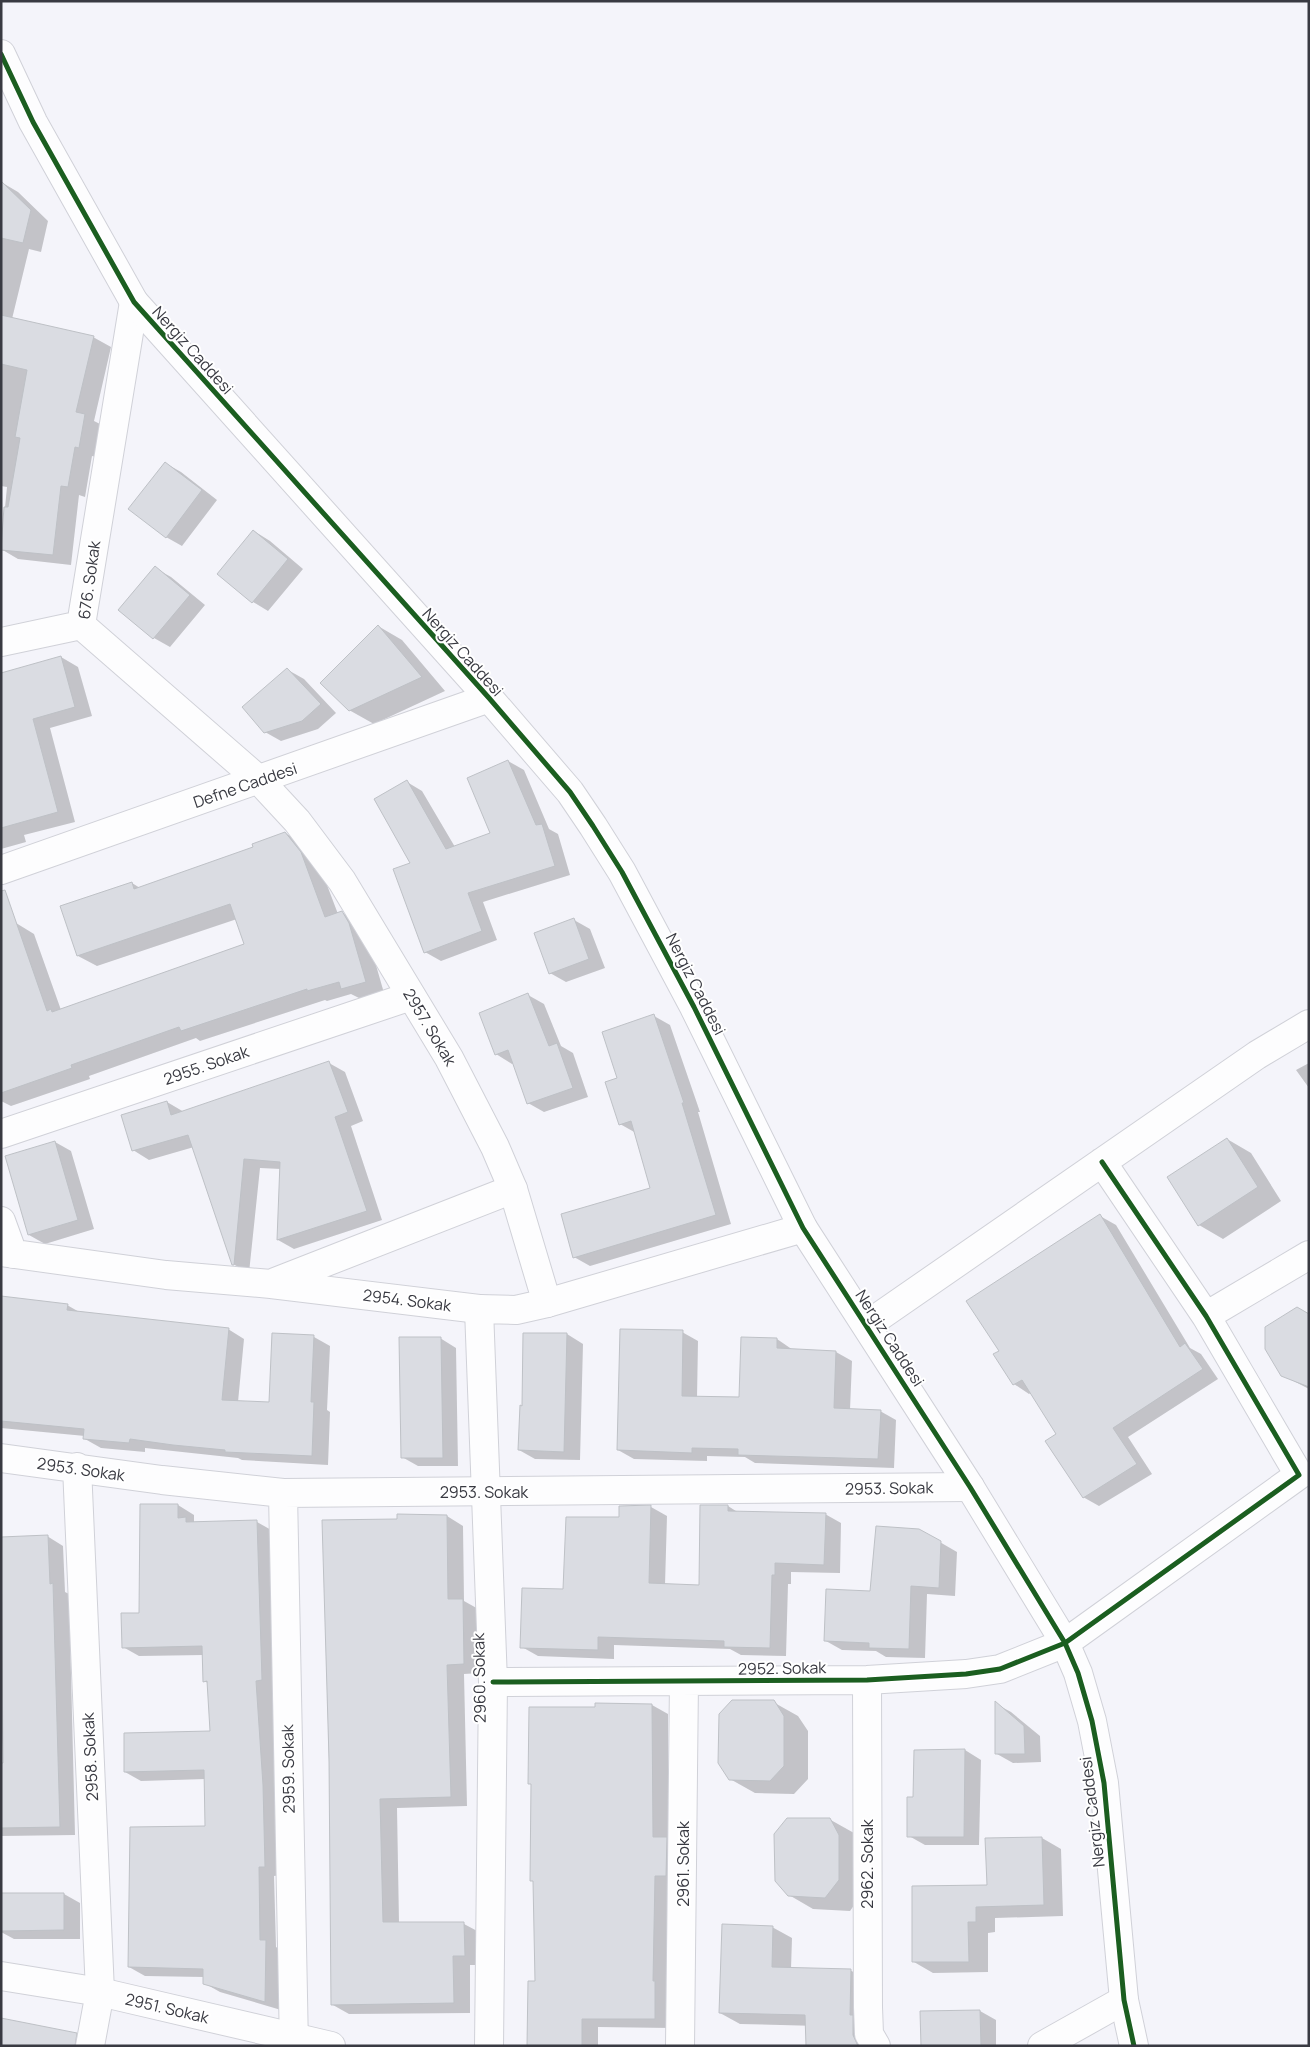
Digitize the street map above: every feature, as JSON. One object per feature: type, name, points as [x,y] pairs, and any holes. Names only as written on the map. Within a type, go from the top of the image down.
[{"type":"street","name":"Nergiz Caddesi","points":[[1,54],[33,122],[134,302],[489,698],[570,792],[622,872],[694,1007],[803,1228],[970,1488],[1065,1643],[1078,1674],[1092,1722],[1104,1783],[1124,2000],[1134,2046]]},
{"type":"street","name":"676. Sokak","points":[[134,302],[81,625],[259,780]]},
{"type":"street","points":[[1,642],[81,625]]},
{"type":"street","name":"Defne Caddesi","points":[[1,870],[489,698]]},
{"type":"street","name":"2957. Sokak","points":[[259,780],[297,820],[342,881],[449,1058],[475,1106],[513,1189],[547,1303]]},
{"type":"street","name":"2955. Sokak","points":[[1,1134],[411,996]]},
{"type":"street","points":[[866,1325],[1257,1055],[1309,1024]]},
{"type":"street","points":[[1102,1162],[1206,1316],[1304,1472]]},
{"type":"street","points":[[271,1284],[513,1189]]},
{"type":"street","points":[[1,1221],[7,1253]]},
{"type":"street","name":"2954. Sokak","points":[[7,1253],[166,1275],[271,1284],[479,1309],[516,1310],[547,1303],[803,1228]]},
{"type":"street","points":[[1206,1316],[1309,1255]]},
{"type":"street","name":"2960. Sokak","points":[[479,1309],[493,1682],[489,2046]]},
{"type":"street","name":"2953. Sokak","points":[[1,1458],[162,1480],[282,1493],[970,1488]]},
{"type":"street","name":"2958. Sokak","points":[[77,1467],[100,1992],[90,2046]]},
{"type":"street","name":"2952. Sokak","points":[[493,1682],[867,1680],[966,1674],[1000,1669],[1065,1643],[1304,1472]]},
{"type":"street","name":"2959. Sokak","points":[[282,1493],[294,2042]]},
{"type":"street","name":"2962. Sokak","points":[[867,1680],[868,2008],[869,2034],[876,2046]]},
{"type":"street","name":"2961. Sokak","points":[[680,2046],[684,1681]]},
{"type":"street","name":"2951. Sokak","points":[[1,1976],[100,1992],[294,2042],[331,2046]]},
{"type":"street","points":[[1042,2046],[1124,2000]]},
{"type":"building","points":[[1,181],[31,210],[23,243],[1,238]]},
{"type":"building","points":[[1,315],[94,336],[76,412],[85,414],[79,448],[75,447],[68,487],[61,486],[53,555],[1,550],[4,507],[8,507],[20,438],[15,437],[27,370],[1,364]]},
{"type":"building","points":[[165,462],[202,490],[166,538],[128,509]]},
{"type":"building","points":[[253,530],[288,559],[252,603],[217,574]]},
{"type":"building","points":[[155,566],[190,595],[153,639],[118,610]]},
{"type":"building","points":[[378,625],[422,677],[349,711],[320,683]]},
{"type":"building","points":[[61,656],[75,707],[33,719],[58,812],[1,828],[1,673]]},
{"type":"building","points":[[287,668],[321,704],[302,721],[264,733],[242,707]]},
{"type":"building","points":[[508,760],[536,825],[542,824],[555,866],[468,893],[482,931],[424,953],[393,869],[410,863],[374,799],[407,780],[446,849],[490,833],[467,778]]},
{"type":"building","points":[[285,832],[301,852],[325,917],[342,911],[349,923],[366,982],[341,989],[339,982],[307,991],[307,989],[181,1031],[179,1027],[71,1065],[72,1068],[1,1093],[1,891],[5,890],[47,1011],[51,1009],[52,1012],[244,944],[230,904],[77,956],[60,906],[132,882],[134,889],[253,847],[252,844]]},
{"type":"building","points":[[574,918],[589,959],[549,974],[534,933]]},
{"type":"building","points":[[528,993],[549,1046],[557,1043],[573,1088],[527,1104],[508,1050],[495,1055],[479,1013]]},
{"type":"building","points":[[654,1014],[684,1103],[682,1103],[716,1215],[573,1258],[561,1214],[650,1188],[631,1121],[619,1125],[605,1082],[617,1078],[602,1032]]},
{"type":"building","points":[[329,1061],[348,1112],[335,1117],[367,1211],[277,1240],[280,1162],[244,1159],[234,1265],[232,1265],[188,1135],[132,1151],[121,1115],[167,1101],[171,1115]]},
{"type":"building","points":[[1227,1138],[1258,1187],[1198,1226],[1167,1177]]},
{"type":"building","points":[[55,1141],[78,1220],[28,1235],[5,1156]]},
{"type":"building","points":[[1100,1214],[1180,1347],[1185,1343],[1203,1369],[1113,1428],[1137,1464],[1083,1498],[1045,1441],[1056,1434],[1022,1380],[1013,1385],[993,1354],[999,1351],[966,1301]]},
{"type":"building","points":[[1,1296],[68,1304],[67,1310],[229,1328],[222,1400],[269,1402],[272,1333],[314,1335],[311,1402],[314,1402],[312,1456],[225,1452],[225,1450],[130,1439],[129,1443],[83,1439],[84,1429],[1,1421]]},
{"type":"building","points":[[1297,1307],[1309,1314],[1309,1387],[1281,1376],[1265,1349],[1265,1327]]},
{"type":"building","points":[[620,1329],[683,1330],[682,1396],[739,1397],[741,1337],[777,1338],[777,1348],[836,1351],[834,1408],[881,1410],[878,1459],[738,1455],[738,1449],[692,1448],[692,1453],[617,1450]]},
{"type":"building","points":[[523,1333],[567,1333],[564,1452],[518,1450],[520,1405],[522,1406]]},
{"type":"building","points":[[399,1337],[441,1337],[443,1458],[401,1458]]},
{"type":"building","points":[[140,1504],[178,1504],[178,1518],[186,1517],[186,1522],[257,1520],[262,1680],[256,1681],[263,1785],[265,1867],[259,1867],[260,1940],[266,1940],[265,2002],[203,1984],[203,1969],[128,1967],[130,1827],[205,1826],[204,1770],[124,1772],[124,1733],[210,1731],[207,1681],[203,1682],[202,1646],[122,1648],[121,1613],[139,1613]]},
{"type":"building","points":[[651,1505],[649,1583],[699,1585],[700,1505],[728,1505],[728,1511],[826,1513],[824,1565],[775,1563],[775,1575],[772,1575],[770,1648],[724,1647],[724,1641],[598,1637],[598,1650],[520,1648],[522,1588],[563,1589],[566,1517],[619,1517],[619,1506]]},
{"type":"building","points":[[397,1514],[447,1515],[448,1599],[463,1599],[464,1664],[447,1665],[451,1797],[380,1799],[383,1922],[464,1922],[465,1956],[453,1956],[454,2003],[331,2005],[329,1759],[322,1520],[397,1519]]},
{"type":"building","points":[[876,1526],[919,1529],[941,1541],[939,1588],[911,1586],[909,1649],[869,1648],[869,1643],[824,1641],[826,1589],[870,1591]]},
{"type":"building","points":[[48,1535],[50,1584],[53,1583],[60,1827],[1,1828],[1,1763],[3,1763],[1,1537]]},
{"type":"building","points":[[732,1700],[774,1700],[784,1716],[784,1766],[770,1781],[729,1780],[718,1763],[719,1714]]},
{"type":"building","points":[[995,1701],[1024,1726],[1025,1754],[995,1754]]},
{"type":"building","points":[[595,1703],[652,1704],[653,1837],[667,1837],[666,1876],[655,1876],[653,1981],[655,1981],[655,2019],[582,2019],[582,2046],[527,2046],[528,1981],[535,1981],[533,1881],[530,1881],[531,1784],[528,1784],[529,1707],[595,1707]]},
{"type":"building","points":[[965,1749],[964,1837],[907,1837],[907,1797],[913,1797],[914,1750]]},
{"type":"building","points":[[787,1818],[830,1818],[839,1835],[839,1880],[825,1898],[788,1896],[775,1881],[774,1834]]},
{"type":"building","points":[[1042,1837],[1044,1905],[976,1907],[976,1922],[968,1922],[969,1962],[912,1962],[912,1886],[987,1885],[985,1838]]},
{"type":"building","points":[[1,1893],[64,1893],[64,1930],[1,1931]]},
{"type":"building","points":[[722,1924],[773,1926],[772,1967],[851,1969],[850,2015],[853,2015],[853,2035],[858,2046],[806,2046],[805,2015],[719,2013]]},
{"type":"building","points":[[980,2010],[981,2046],[921,2046],[920,2011]]},
{"type":"building","points":[[1,2018],[77,2033],[75,2046],[1,2046]]},
{"type":"cycle path","points":[[1,54],[33,122],[134,302],[489,698],[570,792],[593,826],[622,872],[694,1007],[803,1228],[970,1487],[1065,1643],[1078,1673],[1092,1721],[1104,1783],[1124,2000],[1134,2046]]},
{"type":"cycle path","points":[[493,1682],[867,1680],[966,1674],[1000,1669],[1065,1643],[1299,1475],[1206,1316],[1102,1162]]}]
